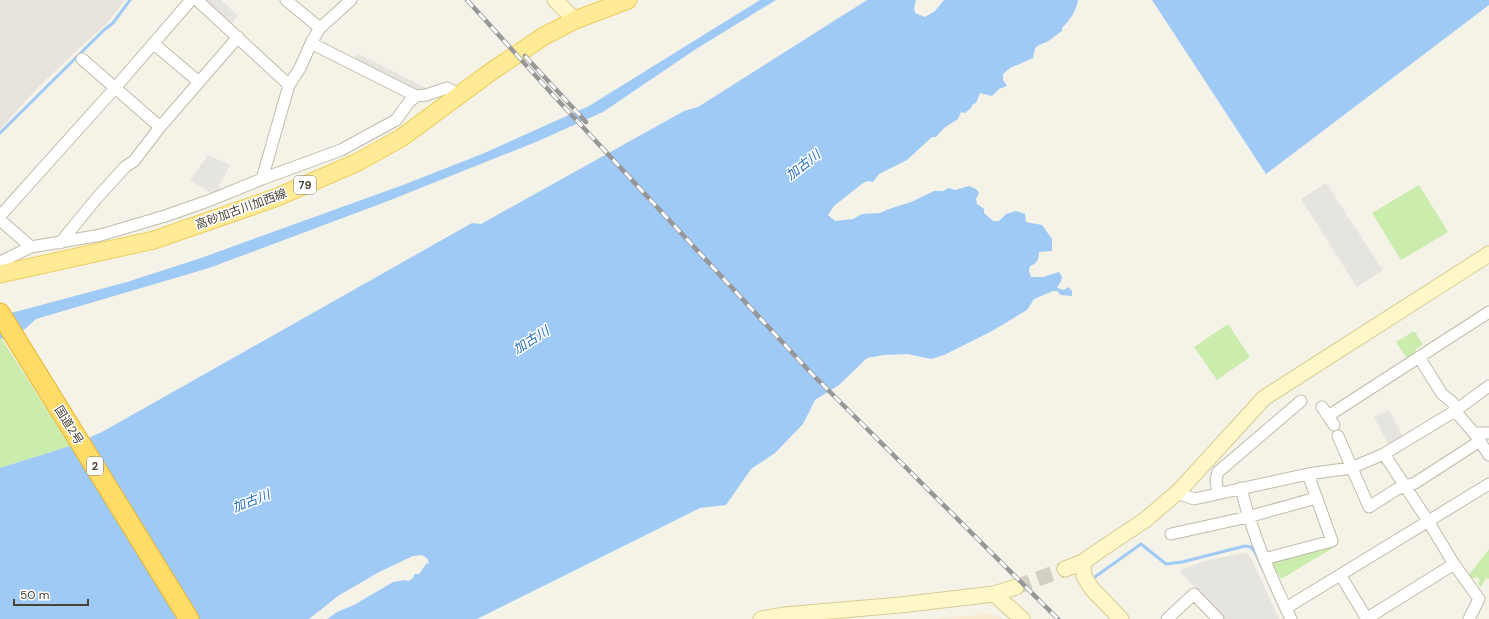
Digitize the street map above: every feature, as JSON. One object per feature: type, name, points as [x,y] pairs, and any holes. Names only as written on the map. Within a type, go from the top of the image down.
[{"type":"highway","name":"国道2号","points":[[0,313],[189,619]]},
{"type":"main road","name":"高砂加古川加西線","points":[[0,274],[154,240],[275,198],[358,162],[401,138],[492,71],[544,36],[575,20],[628,0]]},
{"type":"street","points":[[0,216],[154,44],[191,0]]},
{"type":"street","points":[[197,0],[289,85]]},
{"type":"street","points":[[286,0],[320,28]]},
{"type":"street","points":[[262,179],[289,85],[300,68],[311,43],[320,28],[351,0]]},
{"type":"street","points":[[556,0],[575,20]]},
{"type":"street","points":[[60,243],[96,199],[125,167],[134,160],[160,127],[238,37]]},
{"type":"street","points":[[311,43],[416,96],[426,95],[447,88],[451,90],[456,98]]},
{"type":"street","points":[[154,44],[199,82]]},
{"type":"street","points":[[82,59],[160,127]]},
{"type":"street","points":[[0,262],[31,247],[100,236],[165,216],[341,150],[396,120],[409,102],[416,96]]},
{"type":"street","points":[[0,220],[31,247]]},
{"type":"street","points":[[1065,569],[1083,562],[1145,520],[1179,491],[1264,398],[1489,254]]},
{"type":"street","points":[[1489,312],[1419,357],[1330,421],[1369,507],[1405,486],[1415,483],[1477,437],[1489,432]]},
{"type":"street","points":[[1419,357],[1442,394],[1452,402],[1456,410],[1489,455]]},
{"type":"street","points":[[1179,491],[1183,495],[1194,499],[1308,474],[1351,468],[1384,454],[1456,410],[1489,386]]},
{"type":"street","points":[[1218,493],[1216,480],[1218,472],[1302,401]]},
{"type":"street","points":[[1384,454],[1454,564],[1479,598],[1469,619]]},
{"type":"street","points":[[1264,559],[1332,541],[1308,474]]},
{"type":"street","points":[[1286,608],[1341,576],[1489,484]]},
{"type":"street","points":[[1240,488],[1248,517],[1264,559],[1291,619]]},
{"type":"street","points":[[1172,534],[1248,517],[1316,498]]},
{"type":"street","points":[[1083,562],[1084,576],[1092,589],[1121,619]]},
{"type":"street","points":[[1341,576],[1367,619],[1454,564]]},
{"type":"street","points":[[761,619],[784,614],[900,605],[994,594],[1016,587]]},
{"type":"street","points":[[994,594],[1022,619]]},
{"type":"street","points":[[1167,619],[1194,594],[1218,619]]},
{"type":"shaded area","points":[[0,0],[125,0],[106,24],[39,86],[0,129]]},
{"type":"shaded area","points":[[200,0],[221,0],[238,16],[229,26]]},
{"type":"shaded area","points":[[357,53],[428,89],[422,92],[413,91],[353,61]]},
{"type":"shaded area","points":[[208,155],[230,165],[219,186],[223,193],[214,195],[190,180]]},
{"type":"shaded area","points":[[1326,183],[1383,270],[1357,287],[1301,199]]},
{"type":"shaded area","points":[[1389,410],[1403,437],[1389,445],[1374,417]]},
{"type":"shaded area","points":[[1246,553],[1251,558],[1279,619],[1225,619],[1179,571],[1204,561]]},
{"type":"shaded area","points":[[983,612],[1003,619],[932,619],[976,615]]},
{"type":"green space","points":[[1419,185],[1448,232],[1401,260],[1372,213]]},
{"type":"green space","points":[[1228,324],[1250,357],[1217,380],[1194,347]]},
{"type":"green space","points":[[1414,331],[1423,344],[1415,350],[1417,353],[1407,359],[1396,342]]},
{"type":"green space","points":[[0,338],[70,446],[0,468]]},
{"type":"green space","points":[[1332,546],[1333,548],[1281,579],[1278,573],[1274,573],[1270,564]]},
{"type":"green space","points":[[1489,549],[1489,579],[1486,578],[1481,587],[1478,583],[1480,581],[1477,577],[1470,579],[1468,576]]},
{"type":"water","points":[[760,0],[776,0],[696,49],[603,112],[536,142],[388,201],[209,268],[36,319],[25,329],[2,339],[0,338],[0,316],[127,282],[201,258],[403,185],[482,154],[589,106]]},
{"type":"water","name":"加古川","points":[[867,0],[916,0],[914,8],[915,13],[925,17],[935,11],[944,0],[1078,0],[1070,19],[1062,28],[1062,31],[1047,42],[1035,48],[1033,58],[1010,68],[1003,74],[1003,80],[1007,86],[999,89],[992,96],[980,93],[976,103],[973,104],[971,108],[965,113],[961,112],[958,119],[944,128],[936,137],[932,137],[907,160],[879,174],[873,182],[868,181],[863,183],[834,206],[828,215],[835,221],[853,219],[862,214],[880,213],[911,202],[934,191],[943,191],[949,188],[955,190],[969,186],[976,189],[979,193],[976,199],[977,204],[984,209],[984,213],[993,221],[999,221],[1006,214],[1016,211],[1025,214],[1026,222],[1042,225],[1052,239],[1052,251],[1039,252],[1037,261],[1030,266],[1029,271],[1031,277],[1043,277],[1059,272],[1062,277],[1057,288],[1064,290],[1068,287],[1072,291],[1072,296],[1061,295],[1057,291],[1053,291],[1034,299],[1027,310],[992,331],[944,355],[931,359],[908,354],[884,355],[867,358],[839,385],[815,400],[803,424],[775,453],[751,469],[726,505],[700,508],[477,619],[327,619],[337,612],[354,605],[393,582],[408,581],[412,579],[415,574],[419,574],[426,564],[429,563],[427,558],[422,555],[413,556],[379,572],[338,596],[309,619],[0,619],[0,468],[70,446],[102,432],[472,223],[481,224],[684,111],[698,107]]},
{"type":"water","points":[[1152,0],[1489,0],[1489,5],[1266,174]]},
{"type":"waterway","points":[[0,133],[104,30],[113,23],[130,0]]},
{"type":"waterway","points":[[1092,579],[1141,544],[1166,564],[1182,562],[1245,546],[1251,547],[1262,567]]},
{"type":"tunnel","points":[[1016,587],[1065,569]]},
{"type":"railway","points":[[467,0],[811,373],[1058,619]]},
{"type":"railway","points":[[525,56],[586,122]]}]
